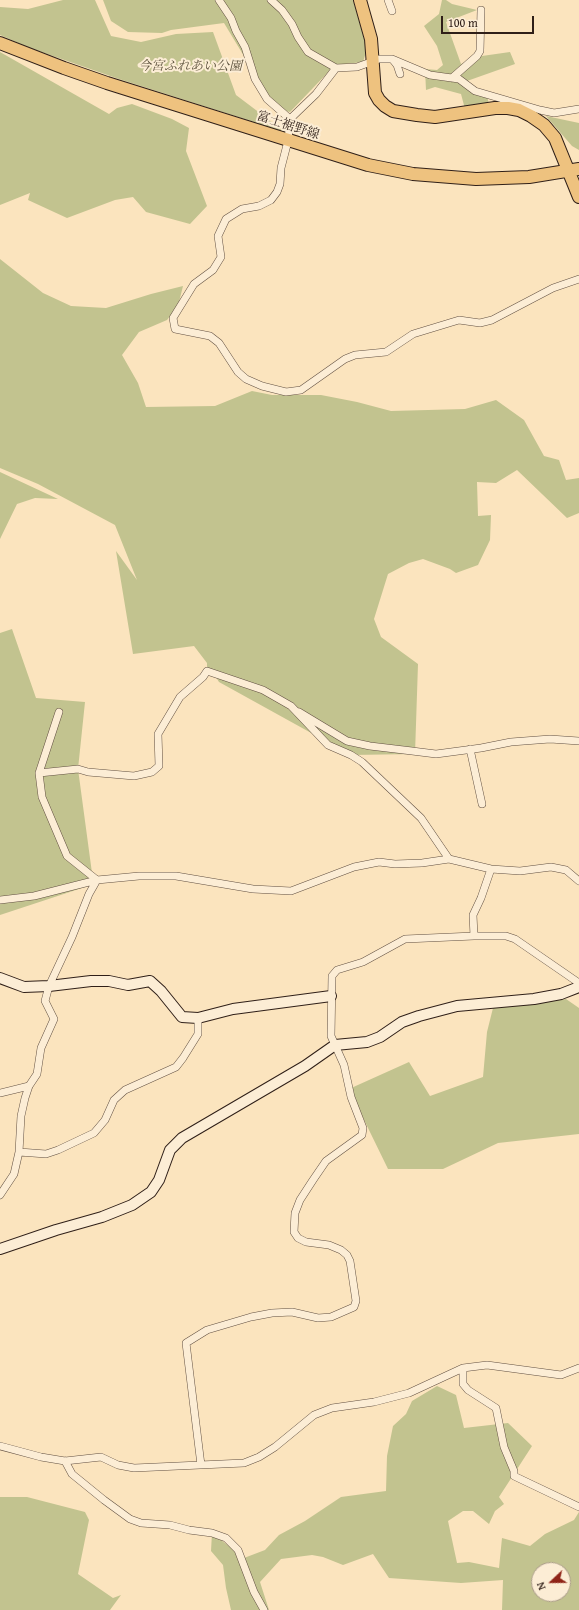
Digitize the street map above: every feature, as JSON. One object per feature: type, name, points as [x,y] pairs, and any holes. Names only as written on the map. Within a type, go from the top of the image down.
[{"type":"main road","points":[[360,0],[370,39],[375,93],[378,100],[393,111],[417,116],[435,117],[496,108],[519,110],[544,125],[555,138],[574,170],[579,197]]},
{"type":"main road","name":"富士裾野線","points":[[0,43],[64,68],[288,141],[368,165],[413,174],[476,179],[529,177],[574,170]]},
{"type":"street","points":[[220,0],[231,18],[245,47],[255,78],[267,99],[274,107],[290,118]]},
{"type":"street","points":[[270,0],[282,10],[289,19],[308,52],[336,68],[357,67],[379,59],[392,59],[430,76],[459,79],[475,91],[547,112],[554,113],[579,109]]},
{"type":"street","points":[[388,0],[392,10]]},
{"type":"street","points":[[452,78],[477,56],[480,51],[481,10]]},
{"type":"street","points":[[392,59],[397,65],[400,74]]},
{"type":"street","points":[[336,68],[316,94],[290,118],[288,141],[281,168],[280,184],[277,192],[271,200],[259,206],[242,209],[226,219],[218,236],[221,257],[213,270],[194,284],[173,318],[175,329],[210,336],[219,343],[238,372],[246,379],[262,386],[286,392],[301,390],[345,359],[355,355],[386,352],[412,334],[459,320],[480,323],[492,320],[553,288],[579,279]]},
{"type":"street","points":[[39,773],[78,769],[88,772],[134,776],[152,772],[159,766],[158,734],[180,697],[203,677],[207,671],[263,690],[347,741],[370,746],[436,754],[511,742],[550,739],[579,741]]},
{"type":"street","points":[[291,706],[328,745],[351,755],[362,762],[421,818],[449,859]]},
{"type":"street","points":[[59,712],[39,773],[42,797],[67,856],[97,880]]},
{"type":"street","points":[[470,749],[482,804]]},
{"type":"street","points":[[0,900],[34,896],[97,880],[139,876],[176,876],[253,889],[291,891],[354,867],[379,862],[395,864],[422,863],[449,859],[491,869],[520,871],[551,866],[566,870],[579,881]]},
{"type":"street","points":[[474,936],[473,915],[481,898],[491,869]]},
{"type":"street","points":[[0,1195],[14,1174],[19,1152],[21,1116],[25,1098],[29,1086],[37,1074],[41,1048],[54,1019],[46,1002],[49,986],[72,937],[89,894],[97,880]]},
{"type":"street","points":[[201,1465],[186,1343],[207,1330],[265,1314],[292,1312],[318,1318],[331,1317],[354,1307],[356,1301],[350,1261],[347,1255],[341,1250],[329,1245],[306,1242],[298,1238],[294,1232],[295,1213],[300,1200],[326,1161],[362,1135],[363,1128],[351,1097],[344,1065],[331,1036],[332,976],[337,970],[363,962],[406,939],[506,936],[515,940],[579,983]]},
{"type":"street","points":[[0,978],[24,987],[49,986],[91,981],[109,981],[128,985],[150,981],[161,991],[182,1017],[198,1018],[234,1009],[332,996]]},
{"type":"street","points":[[0,1249],[56,1230],[102,1217],[132,1205],[151,1192],[159,1180],[170,1150],[182,1138],[306,1066],[335,1045],[366,1042],[380,1037],[402,1022],[457,1006],[534,999],[560,994],[579,987]]},
{"type":"street","points":[[19,1152],[46,1154],[94,1133],[105,1120],[114,1100],[126,1090],[176,1067],[198,1034],[198,1018]]},
{"type":"street","points":[[0,1093],[29,1086]]},
{"type":"street","points":[[0,1446],[41,1457],[64,1461],[101,1457],[118,1466],[134,1468],[244,1463],[259,1457],[275,1447],[314,1415],[332,1408],[374,1402],[409,1393],[462,1368],[487,1365],[561,1375],[579,1368]]},
{"type":"street","points":[[462,1368],[463,1384],[468,1390],[496,1408],[504,1447],[514,1471],[514,1476],[579,1507]]},
{"type":"street","points":[[64,1461],[72,1474],[130,1519],[141,1523],[170,1525],[189,1530],[212,1533],[226,1538],[238,1550],[254,1592],[264,1610]]},
{"type":"green space","name":"今宮ふれあい公園","points":[[63,0],[95,0],[111,36],[141,42],[176,34],[213,32],[236,95],[285,132],[119,79],[30,48],[0,35],[0,7],[28,9]]},
{"type":"green space","points":[[103,0],[353,0],[367,49],[363,62],[335,65],[290,112],[282,110],[265,91],[224,23],[171,30],[162,33],[128,32],[111,21]]},
{"type":"green space","points":[[442,0],[477,10],[446,22],[461,64],[482,56],[510,52],[515,64],[467,81],[476,89],[486,92],[489,104],[465,109],[461,94],[435,87],[426,90],[425,69],[437,70],[443,65],[437,46],[424,26],[439,14]]},
{"type":"green space","points":[[0,52],[109,114],[117,108],[132,104],[172,119],[189,128],[186,151],[207,206],[190,224],[146,212],[133,197],[115,200],[67,218],[28,200],[30,193],[0,205]]},
{"type":"green space","points":[[546,116],[579,123],[579,150],[572,146]]},
{"type":"green space","points":[[0,259],[43,293],[71,306],[106,308],[183,286],[178,306],[167,320],[139,332],[122,355],[138,383],[146,407],[215,406],[252,391],[272,395],[321,395],[391,411],[465,409],[496,400],[524,420],[544,456],[559,460],[566,480],[579,478],[579,513],[567,518],[517,470],[496,483],[477,482],[478,516],[491,515],[490,540],[478,565],[456,573],[450,569],[423,559],[409,563],[388,574],[374,619],[381,637],[418,664],[415,754],[351,755],[219,682],[214,674],[207,671],[207,663],[194,646],[133,654],[116,551],[137,580],[115,525],[38,484],[0,468]]},
{"type":"green space","points":[[0,472],[58,499],[35,498],[17,504],[0,539]]},
{"type":"green space","points":[[12,629],[36,698],[85,702],[78,769],[92,873],[97,880],[88,886],[0,915],[0,633]]},
{"type":"green space","points":[[566,999],[579,1008],[579,1134],[498,1143],[443,1169],[388,1169],[349,1089],[409,1062],[430,1096],[483,1077],[487,1032],[493,1008]]},
{"type":"green space","points":[[437,1386],[456,1395],[464,1428],[508,1423],[532,1446],[499,1497],[504,1504],[495,1511],[489,1524],[473,1511],[463,1511],[448,1521],[457,1563],[469,1562],[499,1568],[502,1538],[530,1546],[545,1534],[574,1520],[579,1512],[579,1610],[502,1610],[503,1580],[461,1583],[389,1578],[373,1554],[343,1565],[323,1557],[312,1555],[281,1559],[260,1582],[269,1610],[231,1610],[223,1565],[211,1551],[212,1533],[244,1558],[265,1550],[279,1535],[305,1521],[341,1497],[386,1491],[387,1456],[393,1426],[406,1414],[412,1401]]},
{"type":"green space","points":[[0,1497],[27,1497],[85,1512],[89,1520],[78,1574],[113,1598],[121,1595],[110,1610],[0,1610]]}]
